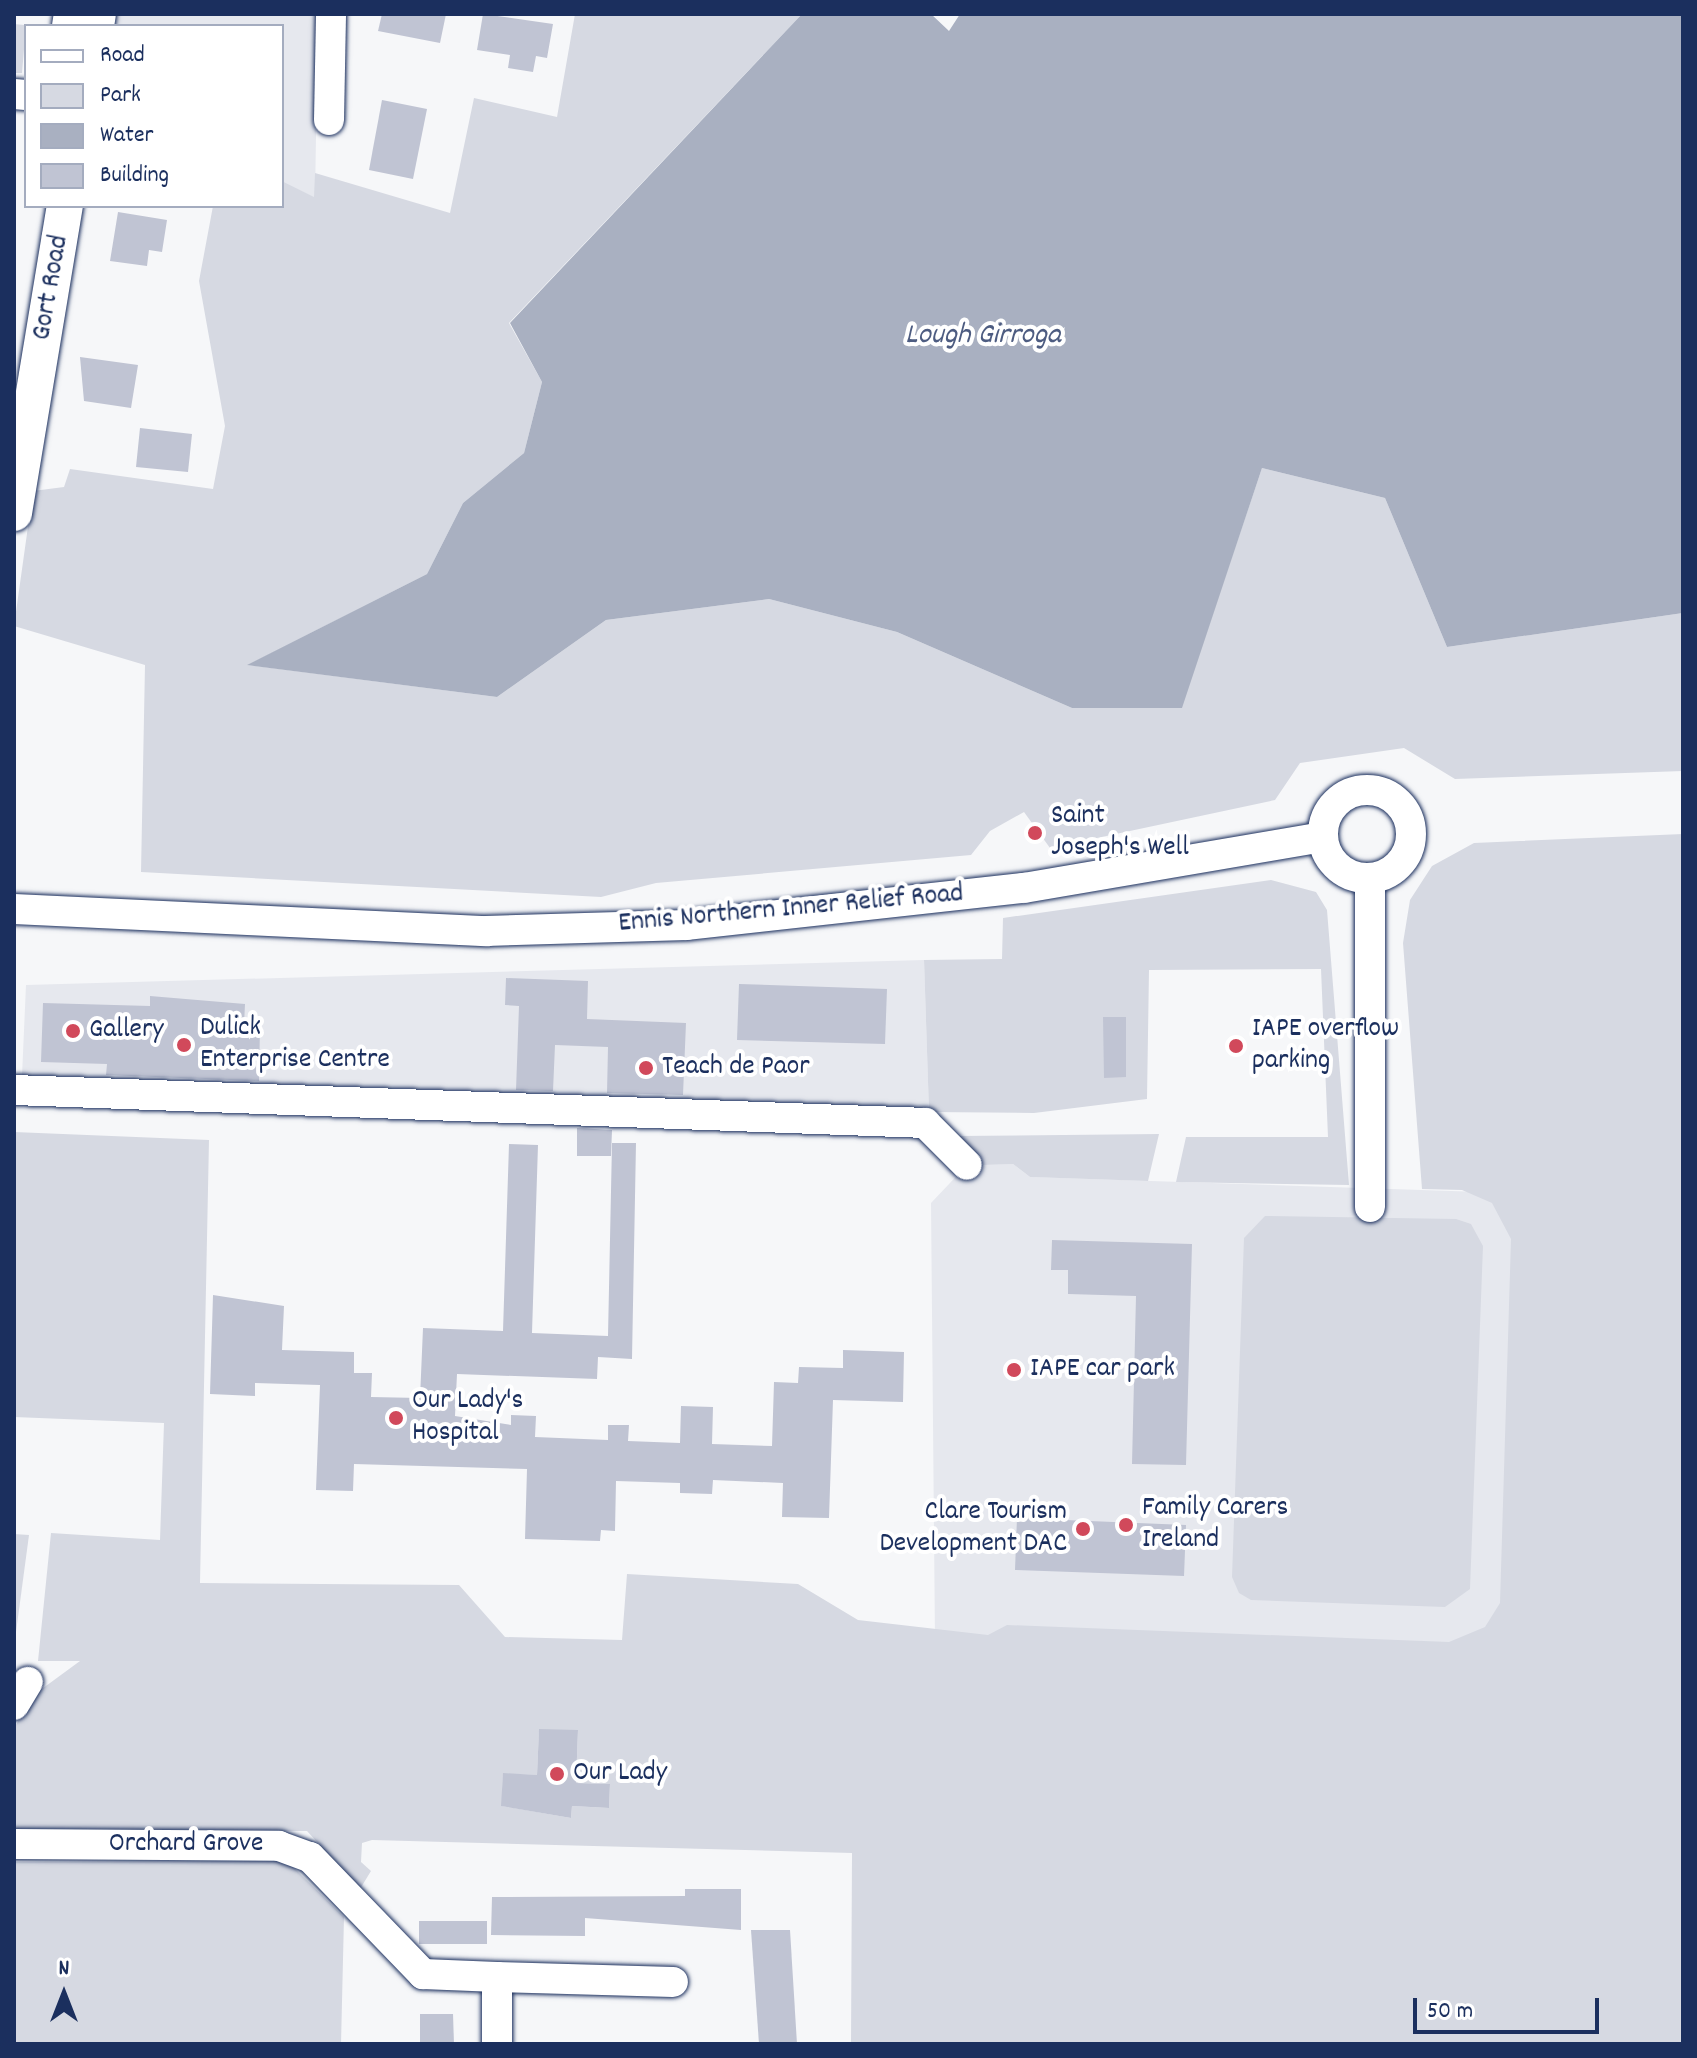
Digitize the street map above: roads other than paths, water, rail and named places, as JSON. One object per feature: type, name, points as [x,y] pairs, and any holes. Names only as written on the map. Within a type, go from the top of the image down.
[{"type":"main road","name":"Gort Road","points":[[14,366],[42,208]]},
{"type":"main road","name":"Gort Road","points":[[14,513],[18,470],[65,208]]},
{"type":"street","points":[[329,120],[331,14]]},
{"type":"street","points":[[1357,792],[1382,793],[1400,805],[1412,830],[1410,848],[1398,867],[1370,879],[1335,864],[1323,837],[1332,809],[1357,792]]},
{"type":"street","name":"Ennis Northern Inner Relief Road","points":[[14,909],[486,931],[687,925],[1024,888],[1323,837]]},
{"type":"street","points":[[1370,879],[1370,1207]]},
{"type":"street","points":[[14,1090],[925,1123],[967,1165]]},
{"type":"street","name":"Orchard Grove","points":[[14,1844],[279,1846],[310,1857],[423,1974],[673,1982]]},
{"type":"street","points":[[497,1977],[497,2044]]},
{"type":"water","name":"Lough Girroga","points":[[802,14],[931,14],[949,31],[960,14],[1683,14],[1683,613],[1447,647],[1385,498],[1262,468],[1182,708],[1072,708],[897,632],[769,599],[606,620],[497,697],[247,665],[427,574],[463,503],[524,453],[542,382],[510,323]]},
{"type":"place","name":"Saint Joseph's Well","points":[[1035,833]]},
{"type":"place","name":"Gallery","points":[[73,1031]]},
{"type":"place","name":"Dulick Enterprise Centre","points":[[184,1045]]},
{"type":"place","name":"IAPE overflow parking","points":[[1236,1046]]},
{"type":"place","name":"Teach de Paor","points":[[646,1068]]},
{"type":"place","name":"IAPE car park","points":[[1014,1370]]},
{"type":"place","name":"Our Lady's Hospital","points":[[396,1418]]},
{"type":"place","name":"Family Carers Ireland","points":[[1126,1525]]},
{"type":"place","name":"Clare Tourism Development DAC","points":[[1083,1529]]},
{"type":"place","name":"Our Lady","points":[[557,1774]]}]
